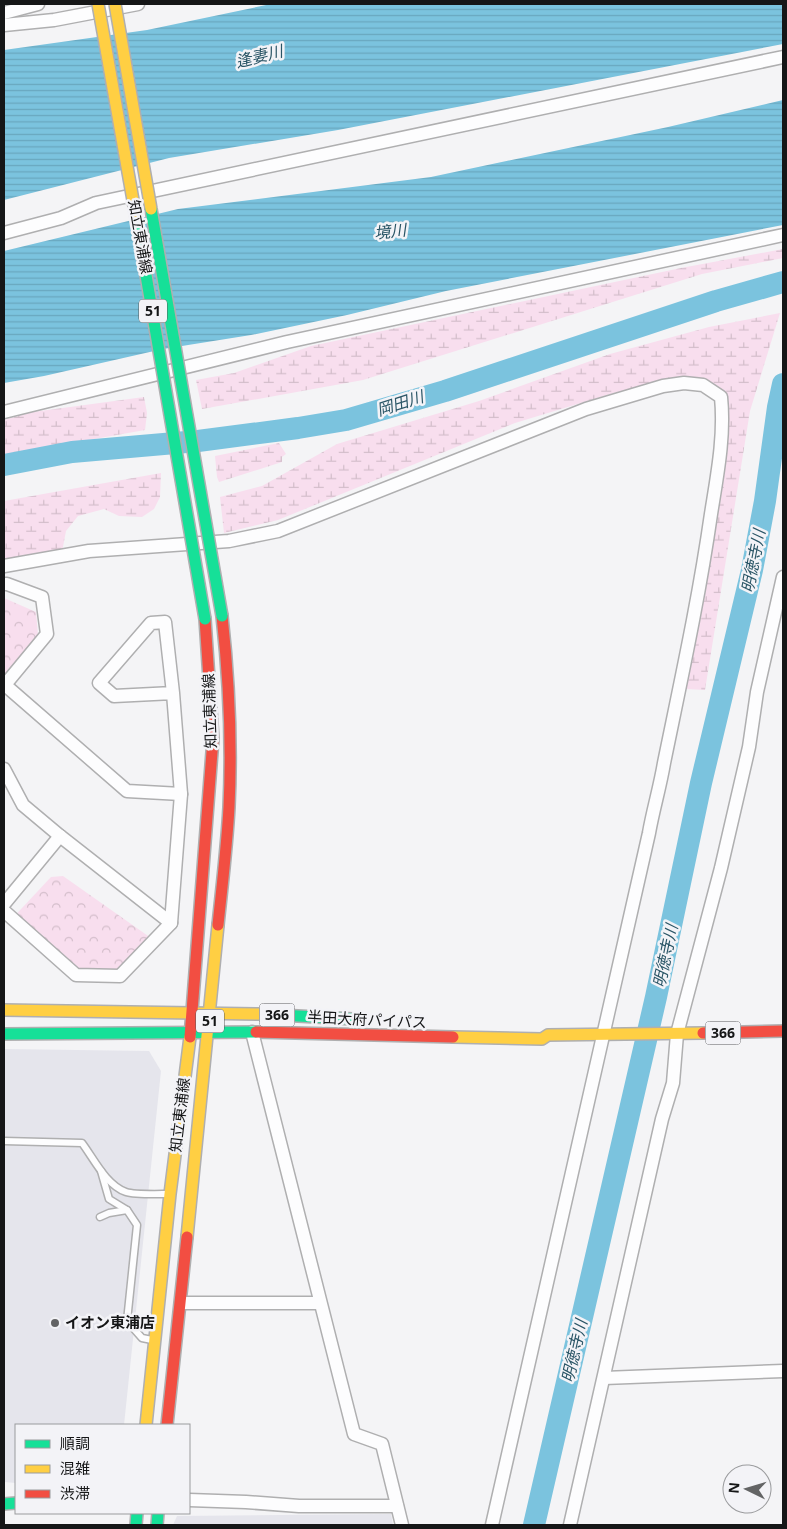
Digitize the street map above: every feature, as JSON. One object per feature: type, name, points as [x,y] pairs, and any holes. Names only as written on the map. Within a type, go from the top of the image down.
[{"type":"main road","name":"知立東浦線","points":[[98,4],[156,326],[205,619],[213,739],[190,1033],[170,1194],[146,1424]]},
{"type":"main road","name":"知立東浦線","points":[[115,4],[222,616],[228,690],[230,808],[181,1303],[167,1424]]},
{"type":"main road","name":"半田大府パイパス","points":[[4,1010],[262,1014],[361,1020]]},
{"type":"main road","name":"半田大府パイパス","points":[[480,1026],[540,1029],[548,1035]]},
{"type":"main road","name":"半田大府パイパス","points":[[4,1034],[252,1032],[542,1038],[548,1035],[783,1031]]},
{"type":"street","points":[[4,13],[38,4]]},
{"type":"street","points":[[4,25],[54,20],[138,4]]},
{"type":"street","points":[[4,233],[60,218],[96,203],[783,57]]},
{"type":"street","points":[[4,412],[286,342],[783,235]]},
{"type":"street","points":[[4,566],[89,551],[229,542],[278,532],[594,406],[663,386],[684,384],[703,385],[721,397],[723,415],[719,459],[707,546],[689,643],[664,765],[653,806],[492,1525]]},
{"type":"street","points":[[570,1525],[662,1119],[672,1083],[670,1034],[721,868],[749,747],[757,692],[783,577]]},
{"type":"street","points":[[4,584],[42,597],[47,634],[4,685],[127,791],[181,794]]},
{"type":"street","points":[[4,911],[76,975],[120,976],[171,923],[181,794],[173,694],[166,622],[151,623],[99,683],[114,696],[173,694]]},
{"type":"street","points":[[4,769],[23,805],[171,923]]},
{"type":"street","points":[[4,904],[60,836]]},
{"type":"street","points":[[252,1032],[354,1434],[382,1444],[402,1525]]},
{"type":"street","points":[[181,1303],[320,1303]]},
{"type":"street","points":[[604,1378],[783,1371]]},
{"type":"street","points":[[190,1500],[299,1506],[397,1506]]},
{"type":"lane","points":[[4,1141],[82,1143],[101,1171],[113,1184],[127,1192],[170,1194]]},
{"type":"lane","points":[[101,1171],[109,1199],[127,1210],[137,1225],[128,1321],[142,1338],[156,1340]]},
{"type":"lane","points":[[100,1217],[109,1213],[127,1210]]},
{"type":"shaded area","name":"イオン東浦店","points":[[4,1049],[149,1051],[161,1071],[124,1424],[15,1424],[15,1483],[4,1482]]},
{"type":"shaded area","points":[[391,1514],[393,1525],[173,1525],[177,1516]]},
{"type":"green space","points":[[783,249],[783,258],[702,274],[363,380],[202,409],[196,380],[234,373],[311,346],[681,268]]},
{"type":"green space","points":[[780,313],[750,411],[705,690],[686,689],[719,459],[721,398],[684,383],[617,392],[515,423],[278,520],[224,533],[220,497],[262,486],[337,444],[479,401],[610,354],[709,327]]},
{"type":"green space","points":[[144,397],[147,413],[145,430],[4,455],[4,420],[33,412]]},
{"type":"green space","points":[[279,443],[286,454],[282,457],[282,462],[219,482],[215,456]]},
{"type":"green space","points":[[161,473],[160,497],[154,509],[142,517],[119,516],[104,509],[78,516],[66,531],[62,552],[4,567],[4,501]]},
{"type":"green space","points":[[4,598],[36,612],[39,647],[4,683]]},
{"type":"green space","points":[[63,876],[151,938],[120,976],[76,975],[8,923],[51,877]]},
{"type":"water","name":"逢妻川","points":[[271,4],[783,4],[783,44],[338,130],[169,158],[4,200],[4,50],[147,30]]},
{"type":"water","name":"境川","points":[[783,100],[783,225],[446,291],[347,315],[251,335],[163,349],[44,376],[4,383],[4,251],[178,209],[431,177],[668,127]]},
{"type":"waterway","name":"岡田川","points":[[4,465],[72,452],[198,441],[346,420],[445,391],[716,301],[783,282]]},
{"type":"waterway","name":"明徳寺川","points":[[534,1525],[656,997],[701,783],[752,570],[783,384]]},
{"type":"traffic: fast","points":[[151,209],[222,616]]},
{"type":"traffic: fast","points":[[136,217],[205,619]]},
{"type":"traffic: fast","points":[[261,1014],[353,1019]]},
{"type":"traffic: fast","points":[[4,1034],[256,1032]]},
{"type":"traffic: fast","points":[[4,1504],[15,1503]]},
{"type":"traffic: fast","points":[[136,1525],[137,1514]]},
{"type":"traffic: fast","points":[[157,1525],[158,1514]]},
{"type":"traffic: slow","points":[[98,4],[136,217]]},
{"type":"traffic: slow","points":[[115,4],[151,209]]},
{"type":"traffic: slow","points":[[187,1237],[218,925]]},
{"type":"traffic: slow","points":[[4,1010],[261,1014]]},
{"type":"traffic: slow","points":[[453,1037],[542,1039],[548,1035],[703,1033]]},
{"type":"traffic: slow","points":[[146,1424],[170,1194],[190,1037]]},
{"type":"traffic: jam","points":[[218,925],[230,783],[229,711],[222,616]]},
{"type":"traffic: jam","points":[[190,1037],[213,739],[205,619]]},
{"type":"traffic: jam","points":[[703,1033],[783,1031]]},
{"type":"traffic: jam","points":[[256,1032],[453,1037]]},
{"type":"traffic: jam","points":[[167,1424],[187,1237]]},
{"type":"place","name":"イオン東浦店","points":[[55,1323]]}]
